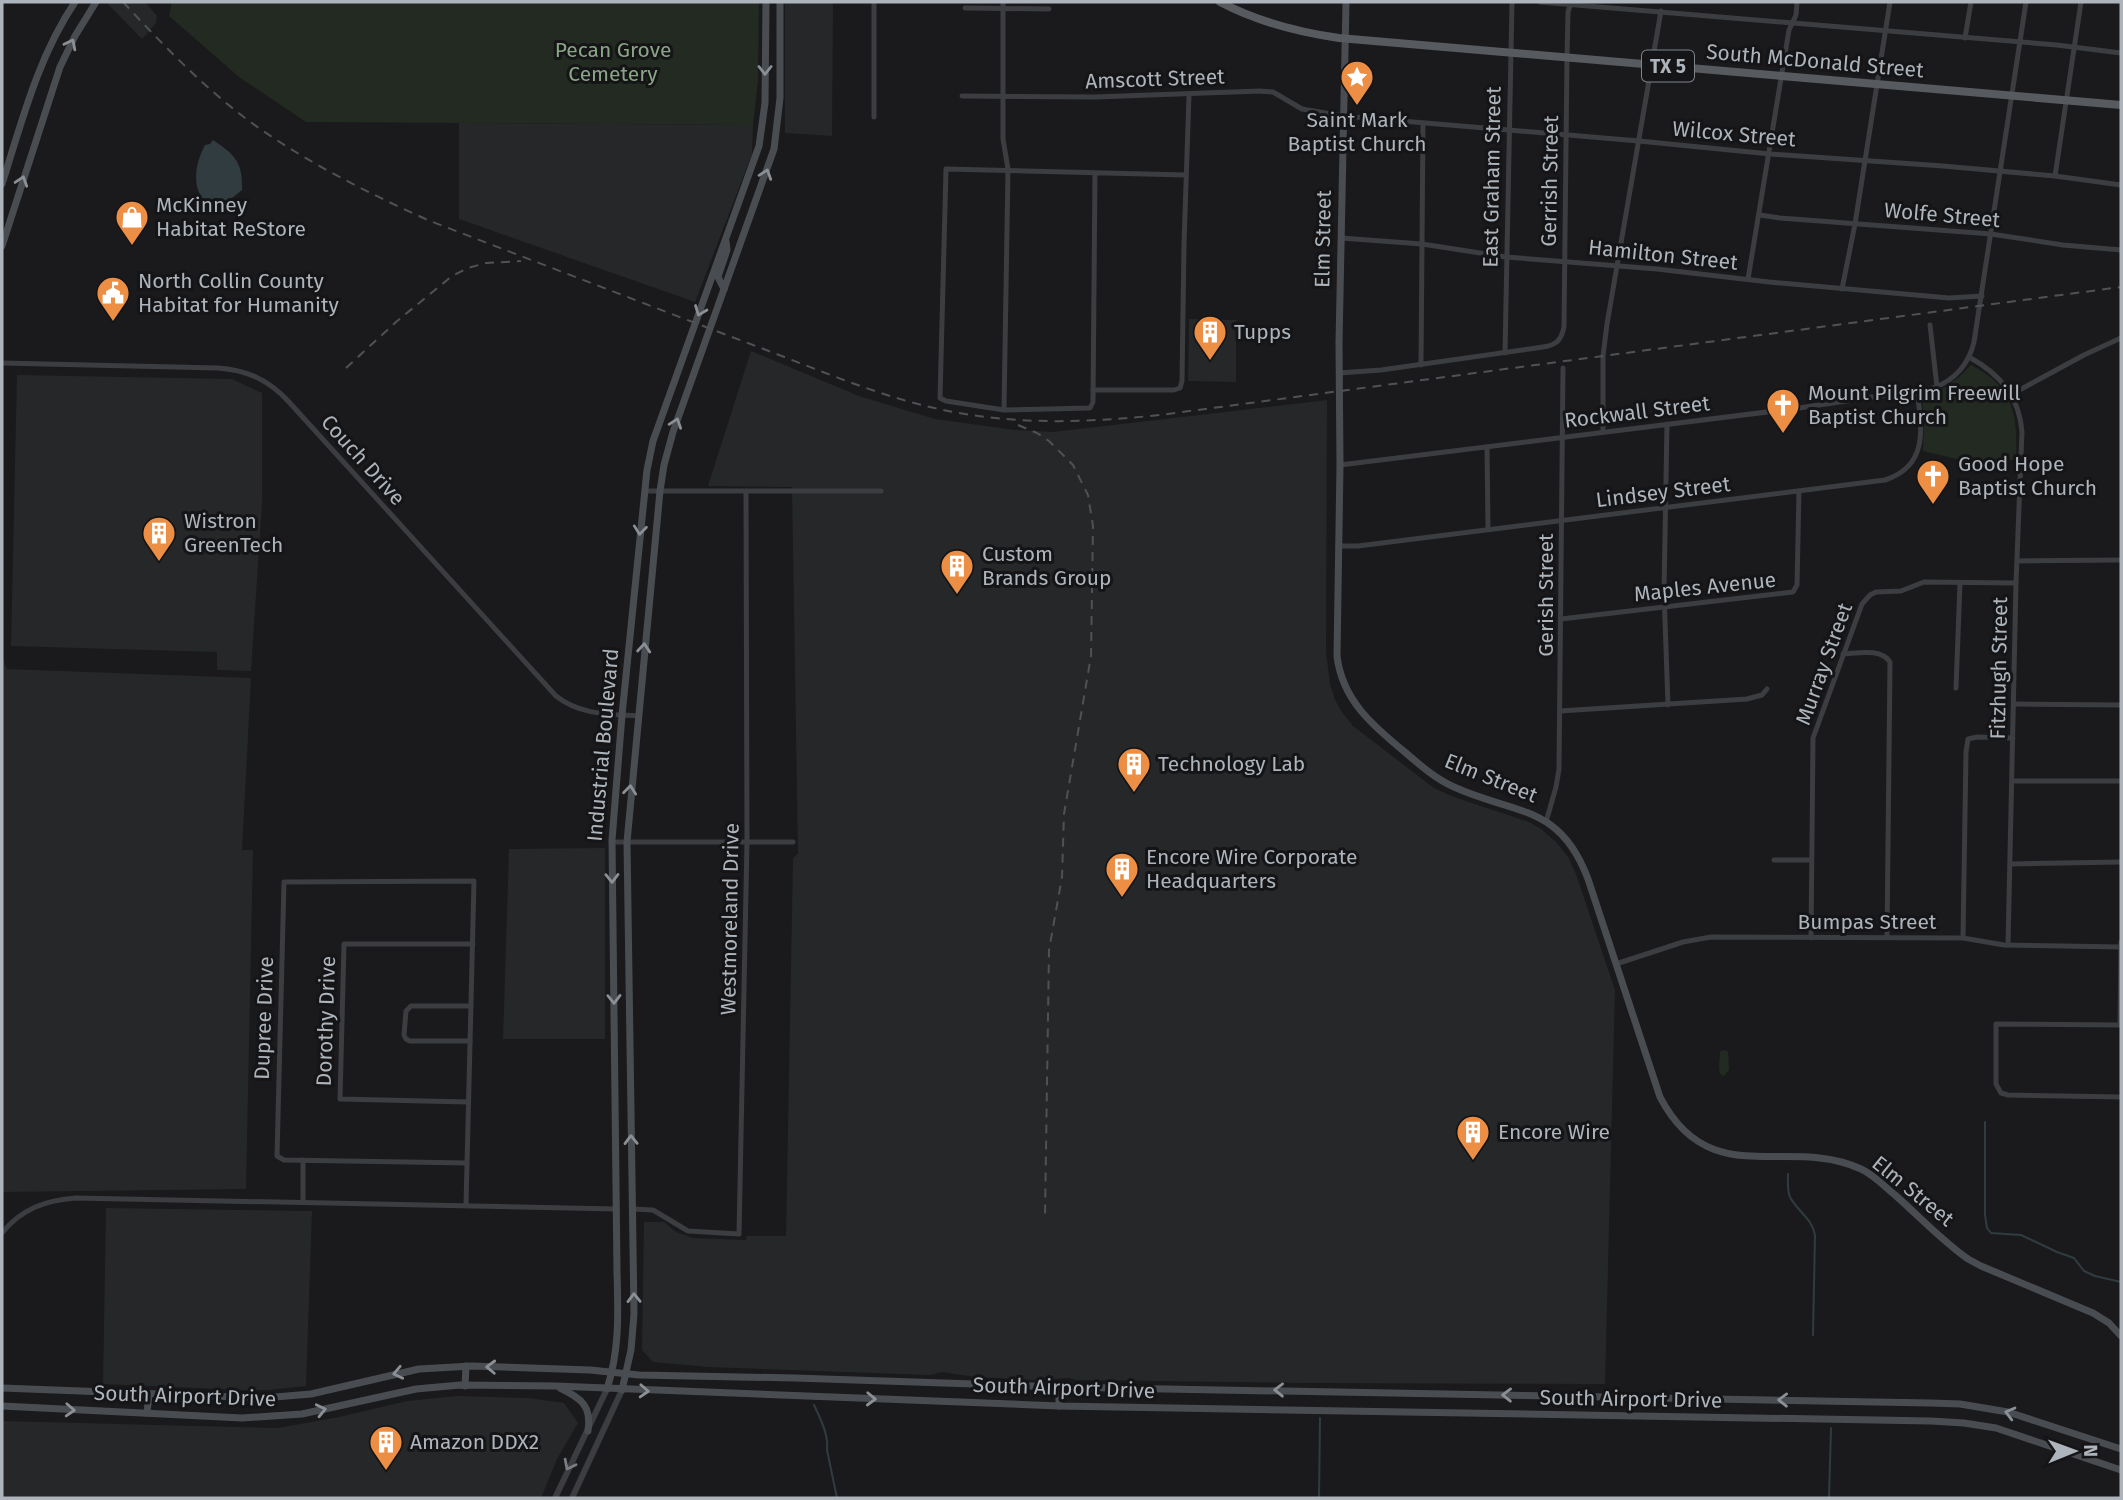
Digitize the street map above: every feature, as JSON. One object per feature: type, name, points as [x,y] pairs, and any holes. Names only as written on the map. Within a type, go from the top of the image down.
[{"type":"main road","points":[[2,184],[51,42],[75,2]]},
{"type":"main road","points":[[2,246],[51,90],[71,43],[96,2]]},
{"type":"main road","name":"Industrial Boulevard","points":[[607,1389],[613,1372],[619,1328],[612,842],[645,491],[653,441],[755,160],[765,103],[766,2]]},
{"type":"main road","name":"Industrial Boulevard","points":[[622,1390],[634,1325],[627,842],[660,491],[673,432],[769,167],[777,134],[780,89],[780,2]]},
{"type":"main road","name":"South McDonald Street","points":[[1220,2],[1286,28],[1345,39],[2121,105]]},
{"type":"main road","name":"Elm Street","points":[[1346,2],[1337,656],[1343,683],[1359,709],[1378,730],[1439,779],[1461,790],[1532,813],[1567,839],[1581,861],[1660,1097],[1673,1118],[1695,1138],[1714,1150],[1736,1155],[1826,1159],[1859,1168],[1879,1181],[1968,1259],[2094,1312],[2121,1335]]},
{"type":"main road","points":[[724,289],[718,279],[727,250],[727,236],[742,238]]},
{"type":"main road","points":[[614,1030],[629,1029]]},
{"type":"main road","points":[[617,1209],[632,1209]]},
{"type":"main road","points":[[465,1385],[466,1366]]},
{"type":"main road","name":"South Airport Drive","points":[[2,1388],[263,1398],[301,1395],[410,1370],[466,1366],[1059,1387],[1961,1404],[2008,1412],[2121,1449]]},
{"type":"main road","name":"South Airport Drive","points":[[2,1406],[243,1418],[289,1416],[416,1389],[465,1385],[556,1386],[1059,1406],[1964,1423],[2017,1434],[2121,1470]]},
{"type":"main road","points":[[556,1386],[573,1394],[586,1408],[590,1417],[588,1431]]},
{"type":"main road","points":[[1059,1387],[1059,1406]]},
{"type":"main road","points":[[148,1413],[149,1394]]},
{"type":"street","points":[[874,2],[874,117]]},
{"type":"street","name":"East Graham Street","points":[[1506,353],[1512,2]]},
{"type":"street","points":[[1539,2],[1887,30],[2121,53]]},
{"type":"street","points":[[1632,2],[1632,9]]},
{"type":"street","points":[[1748,279],[1797,2]]},
{"type":"street","points":[[1842,289],[1890,2]]},
{"type":"street","points":[[1965,38],[1970,2]]},
{"type":"street","points":[[1969,357],[1982,296],[2026,2]]},
{"type":"street","points":[[2055,176],[2081,2]]},
{"type":"street","name":"Gerrish Street","points":[[1506,353],[1558,343],[1564,327],[1570,3]]},
{"type":"street","points":[[1003,5],[1003,139],[1008,169],[1004,410]]},
{"type":"street","points":[[965,8],[1003,5],[1049,9]]},
{"type":"street","points":[[1603,431],[1603,356],[1661,11]]},
{"type":"street","name":"Amscott Street","points":[[962,96],[1094,97],[1273,92],[1301,109],[1343,117]]},
{"type":"street","points":[[1093,390],[1180,388],[1189,94]]},
{"type":"street","name":"Wilcox Street","points":[[1343,117],[2001,171],[2121,185]]},
{"type":"street","points":[[1421,365],[1423,123]]},
{"type":"street","points":[[1095,173],[1093,402],[1090,408],[1004,410],[940,398],[946,169],[1186,175]]},
{"type":"street","name":"Wolfe Street","points":[[1760,215],[1991,234],[2063,245],[2121,250]]},
{"type":"street","name":"Hamilton Street","points":[[1341,238],[1422,244],[1506,257],[1618,265],[1842,289],[1949,298],[1982,296]]},
{"type":"street","points":[[1930,325],[1937,387]]},
{"type":"street","points":[[2012,394],[2121,338]]},
{"type":"street","points":[[1339,373],[1506,353]]},
{"type":"street","name":"Rockwall Street","points":[[1340,465],[1917,391],[1937,387],[1955,375],[1969,357]]},
{"type":"street","name":"Fitzhugh Street","points":[[1969,357],[1992,371],[2012,394],[2020,415],[2022,432],[2008,945]]},
{"type":"street","name":"Couch Drive","points":[[2,363],[218,368],[239,371],[264,380],[279,391],[551,691],[570,706],[584,711],[638,716]]},
{"type":"street","name":"Gerish Street","points":[[1546,821],[1556,788],[1560,711],[1563,368]]},
{"type":"street","name":"Lindsey Street","points":[[1339,546],[1876,482],[1902,472],[1916,454],[1922,437],[1917,391]]},
{"type":"street","points":[[1667,424],[1664,592],[1668,705]]},
{"type":"street","points":[[1487,447],[1488,528]]},
{"type":"street","points":[[645,491],[881,491]]},
{"type":"street","name":"Maples Avenue","points":[[1561,619],[1795,591],[1799,491]]},
{"type":"street","name":"Westmoreland Drive","points":[[632,1209],[653,1210],[688,1231],[739,1234],[747,842],[746,492]]},
{"type":"street","points":[[2018,561],[2121,560]]},
{"type":"street","name":"Murray Street","points":[[1811,938],[1814,738],[1862,604],[1876,592],[1901,591],[1924,582],[2016,583]]},
{"type":"street","points":[[1956,688],[1960,583]]},
{"type":"street","points":[[1843,654],[1879,653],[1888,657],[1890,662],[1887,937]]},
{"type":"street","points":[[1560,711],[1747,699],[1762,695],[1768,690]]},
{"type":"street","points":[[2015,705],[2121,705]]},
{"type":"street","points":[[1963,938],[1968,739],[2014,738]]},
{"type":"street","points":[[1802,777],[1812,777]]},
{"type":"street","points":[[2012,781],[2121,781]]},
{"type":"street","points":[[612,842],[793,842]]},
{"type":"street","points":[[1774,859],[1811,860]]},
{"type":"street","points":[[2010,863],[2121,862]]},
{"type":"street","name":"Dupree Drive","points":[[467,1163],[303,1160],[282,1159],[277,1156],[284,882],[474,881],[473,944]]},
{"type":"street","name":"Bumpas Street","points":[[1616,964],[1683,942],[1712,937],[1963,938],[2008,945],[2121,944]]},
{"type":"street","name":"Dorothy Drive","points":[[468,1102],[340,1099],[344,944],[473,944]]},
{"type":"street","points":[[466,1205],[473,944]]},
{"type":"street","points":[[2121,944],[2120,1026],[1996,1024],[1996,1084],[1999,1091],[2008,1095],[2121,1097]]},
{"type":"street","points":[[470,1041],[410,1041],[404,1035],[405,1013],[411,1006],[471,1006]]},
{"type":"street","points":[[303,1160],[303,1202]]},
{"type":"street","points":[[2,1233],[28,1210],[63,1199],[617,1209]]},
{"type":"street","name":"Industrial Boulevard","points":[[555,1498],[607,1389]]},
{"type":"street","name":"Industrial Boulevard","points":[[572,1498],[622,1390]]},
{"type":"shaded area","points":[[106,2],[145,2],[157,16],[156,23],[142,39]]},
{"type":"shaded area","points":[[785,2],[833,2],[832,136],[785,133]]},
{"type":"shaded area","points":[[459,123],[753,125],[752,154],[695,302],[459,219]]},
{"type":"shaded area","points":[[213,140],[232,155],[241,172],[242,190],[227,202],[221,199],[218,202],[204,201],[197,187],[199,159],[205,145]]},
{"type":"shaded area","name":"Tupps","points":[[1189,319],[1236,320],[1236,382],[1188,381]]},
{"type":"shaded area","name":"Encore Wire","points":[[751,351],[859,396],[935,419],[1015,430],[1053,432],[1327,400],[1326,652],[1335,700],[1353,726],[1434,788],[1529,822],[1556,842],[1568,857],[1576,874],[1615,990],[1605,1384],[1308,1383],[1077,1380],[1046,1377],[1039,1380],[975,1377],[942,1372],[930,1375],[708,1367],[653,1362],[642,1350],[644,1222],[664,1222],[676,1232],[693,1238],[746,1240],[747,1236],[786,1236],[793,858],[798,854],[792,487],[708,486]]},
{"type":"shaded area","points":[[17,375],[232,379],[262,393],[262,503],[251,671],[217,670],[217,652],[11,646]]},
{"type":"shaded area","points":[[2,655],[7,669],[251,678],[242,850],[253,850],[246,1189],[2,1192]]},
{"type":"shaded area","points":[[605,848],[605,1039],[503,1039],[509,849]]},
{"type":"shaded area","points":[[106,1208],[312,1211],[306,1386],[243,1390],[103,1384]]},
{"type":"shaded area","points":[[458,1396],[528,1398],[564,1403],[578,1423],[557,1459],[541,1498],[2,1498],[2,1421],[278,1428],[407,1401]]},
{"type":"green space","name":"Pecan Grove Cemetery","points":[[172,2],[759,2],[758,81],[753,125],[306,122],[239,77],[169,16]]},
{"type":"green space","points":[[1971,365],[2005,393],[2014,416],[2016,460],[1965,461],[1923,451],[1922,396],[1941,390]]},
{"type":"green space","points":[[1722,1050],[1728,1051],[1729,1070],[1724,1076],[1720,1074],[1719,1067]]},
{"type":"waterway","points":[[1985,1122],[1985,1215],[1987,1228],[1991,1233],[2021,1235],[2074,1258],[2084,1271],[2121,1282]]},
{"type":"waterway","points":[[1788,1174],[1790,1197],[1811,1224],[1815,1235],[1813,1335]]},
{"type":"waterway","points":[[814,1405],[825,1433],[837,1498]]},
{"type":"waterway","points":[[1319,1498],[1320,1418]]},
{"type":"waterway","points":[[1829,1498],[1831,1428]]},
{"type":"railway","points":[[123,2],[186,67],[256,126],[341,178],[385,200],[430,221],[854,384],[933,408],[985,417],[1060,421],[1160,415],[2121,287]]},
{"type":"railway","points":[[346,368],[452,276],[486,263],[521,261]]},
{"type":"railway","points":[[1018,425],[1049,441],[1073,465],[1088,495],[1093,526],[1091,656],[1064,814],[1062,877],[1049,950],[1045,1217]]},
{"type":"place","name":"Saint Mark Baptist Church","points":[[1357,107]]},
{"type":"place","name":"McKinney Habitat ReStore","points":[[132,247]]},
{"type":"place","name":"North Collin County Habitat for Humanity","points":[[113,323]]},
{"type":"place","name":"Tupps","points":[[1210,362]]},
{"type":"place","name":"Mount Pilgrim Freewill Baptist Church","points":[[1783,435]]},
{"type":"place","name":"Good Hope Baptist Church","points":[[1933,506]]},
{"type":"place","name":"Wistron GreenTech","points":[[159,563]]},
{"type":"place","name":"Custom Brands Group","points":[[957,596]]},
{"type":"place","name":"Technology Lab","points":[[1134,794]]},
{"type":"place","name":"Encore Wire Corporate Headquarters","points":[[1122,899]]},
{"type":"place","name":"Encore Wire","points":[[1473,1162]]},
{"type":"place","name":"Amazon DDX2","points":[[386,1472]]}]
